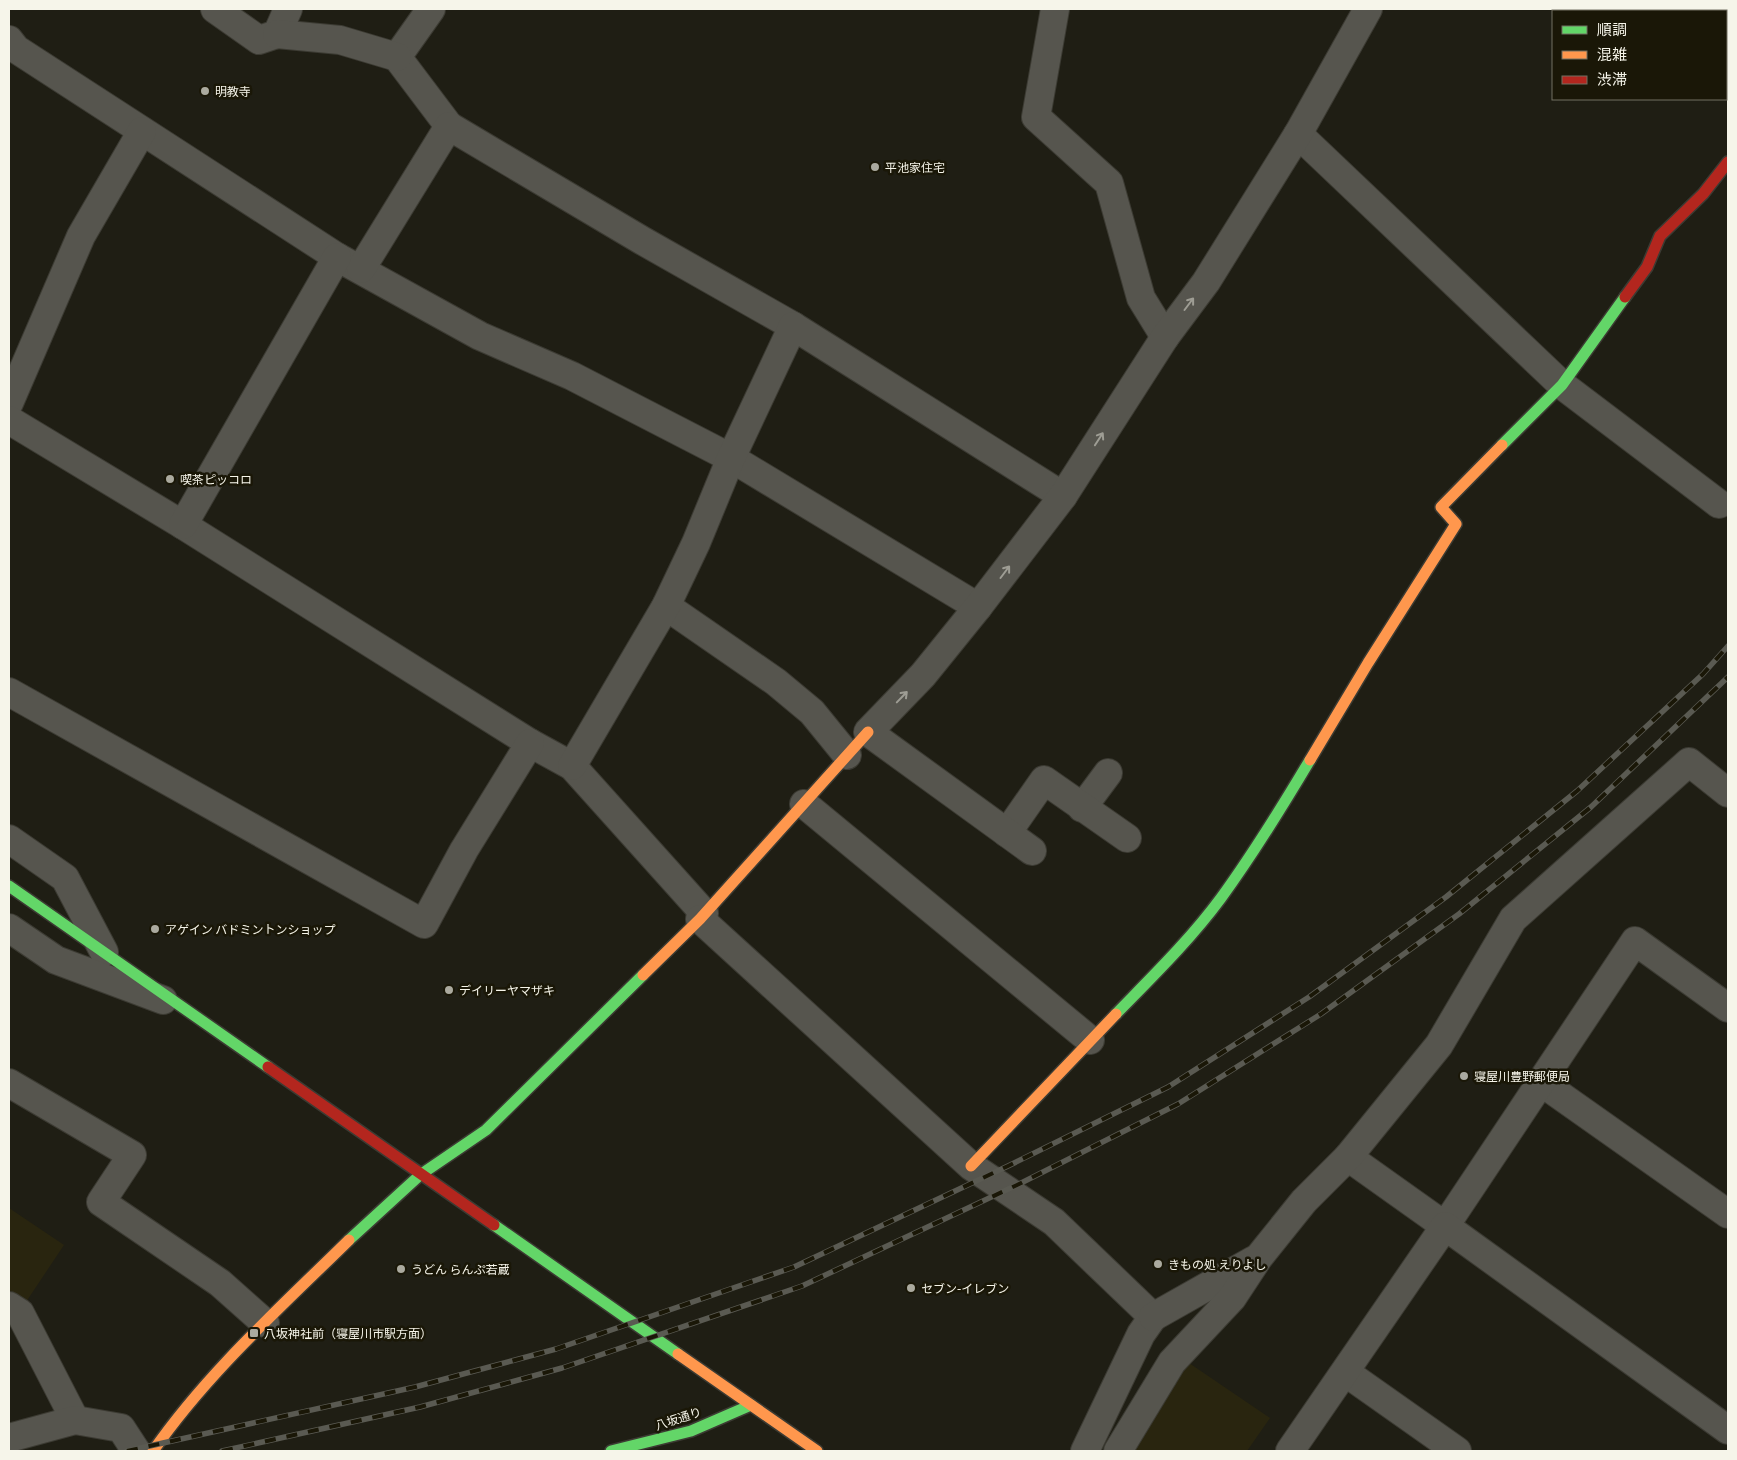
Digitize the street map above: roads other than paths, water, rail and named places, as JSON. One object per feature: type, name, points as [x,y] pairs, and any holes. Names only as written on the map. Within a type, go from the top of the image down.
[{"type":"street","points":[[215,9],[259,40],[277,34],[340,40],[397,57],[449,126],[643,241],[793,326],[1063,496]]},
{"type":"street","points":[[277,34],[288,9]]},
{"type":"street","points":[[397,57],[431,9]]},
{"type":"street","points":[[153,1451],[174,1421],[265,1323],[360,1229],[420,1174],[486,1130],[702,916],[868,732],[923,675],[1063,496],[1164,337],[1206,282],[1298,134],[1368,9]]},
{"type":"street","points":[[1047,13],[1036,117],[1109,183],[1141,298],[1164,337]]},
{"type":"street","points":[[9,40],[16,48],[337,257],[480,336],[572,376],[731,458],[978,607]]},
{"type":"street","points":[[361,269],[449,126]]},
{"type":"street","points":[[142,131],[81,236],[12,424],[183,525],[530,743],[572,766],[702,916],[971,1166],[1054,1222],[1153,1317]]},
{"type":"street","points":[[1298,134],[1562,385],[1718,504]]},
{"type":"street","points":[[971,1166],[1180,947],[1220,899],[1274,820],[1368,663],[1456,524],[1441,507],[1562,385],[1647,266],[1660,236],[1703,194],[1728,162]]},
{"type":"street","points":[[183,525],[337,257]]},
{"type":"street","points":[[572,766],[666,606],[696,543],[731,458],[793,326]]},
{"type":"street","points":[[666,606],[776,682],[812,712],[847,755]]},
{"type":"street","points":[[9,692],[424,924],[464,850],[530,743]]},
{"type":"street","points":[[868,732],[1032,851]]},
{"type":"street","points":[[1118,1451],[1172,1362],[1232,1298],[1260,1257],[1304,1201],[1348,1157],[1439,1046],[1513,920],[1689,762],[1728,792]]},
{"type":"street","points":[[1082,808],[1108,773]]},
{"type":"street","points":[[1007,833],[1044,780],[1127,838]]},
{"type":"street","points":[[804,804],[1090,1040]]},
{"type":"street","points":[[9,839],[65,878],[104,952]]},
{"type":"street","points":[[9,886],[817,1451]]},
{"type":"street","points":[[9,928],[56,960],[179,1005]]},
{"type":"street","points":[[1290,1451],[1635,941],[1728,1008]]},
{"type":"street","points":[[1541,1082],[1728,1214]]},
{"type":"street","points":[[9,1083],[132,1155],[101,1202],[220,1283],[265,1323]]},
{"type":"street","points":[[1348,1157],[1728,1430]]},
{"type":"street","points":[[1086,1451],[1141,1334],[1153,1317],[1260,1257]]},
{"type":"street","points":[[9,1306],[20,1313],[75,1420]]},
{"type":"street","points":[[1345,1372],[1457,1451]]},
{"type":"street","name":"八坂通り","points":[[612,1451],[691,1431],[751,1405]]},
{"type":"street","points":[[9,1438],[75,1420],[122,1428],[136,1451]]},
{"type":"railway","points":[[127,1451],[415,1387],[556,1349],[794,1267],[1008,1166],[1168,1087],[1309,997],[1446,897],[1577,791],[1703,674],[1728,646]]},
{"type":"railway","points":[[222,1451],[420,1407],[562,1368],[802,1286],[1017,1185],[1178,1104],[1321,1014],[1459,914],[1591,807],[1728,677]]},
{"type":"place","name":"明教寺","points":[[205,91]]},
{"type":"place","name":"平池家住宅","points":[[875,167]]},
{"type":"place","name":"喫茶ピッコロ","points":[[170,479]]},
{"type":"place","name":"アゲイン バドミントンショップ","points":[[155,929]]},
{"type":"place","name":"デイリーヤマザキ","points":[[449,990]]},
{"type":"place","name":"寝屋川豊野郵便局","points":[[1464,1076]]},
{"type":"place","name":"きもの処 えりよし","points":[[1158,1264]]},
{"type":"place","name":"うどん らんぷ若蔵","points":[[401,1269]]},
{"type":"place","name":"セブン-イレブン","points":[[911,1288]]},
{"type":"place","name":"八坂神社前（寝屋川市駅方面）","points":[[254,1333]]}]
